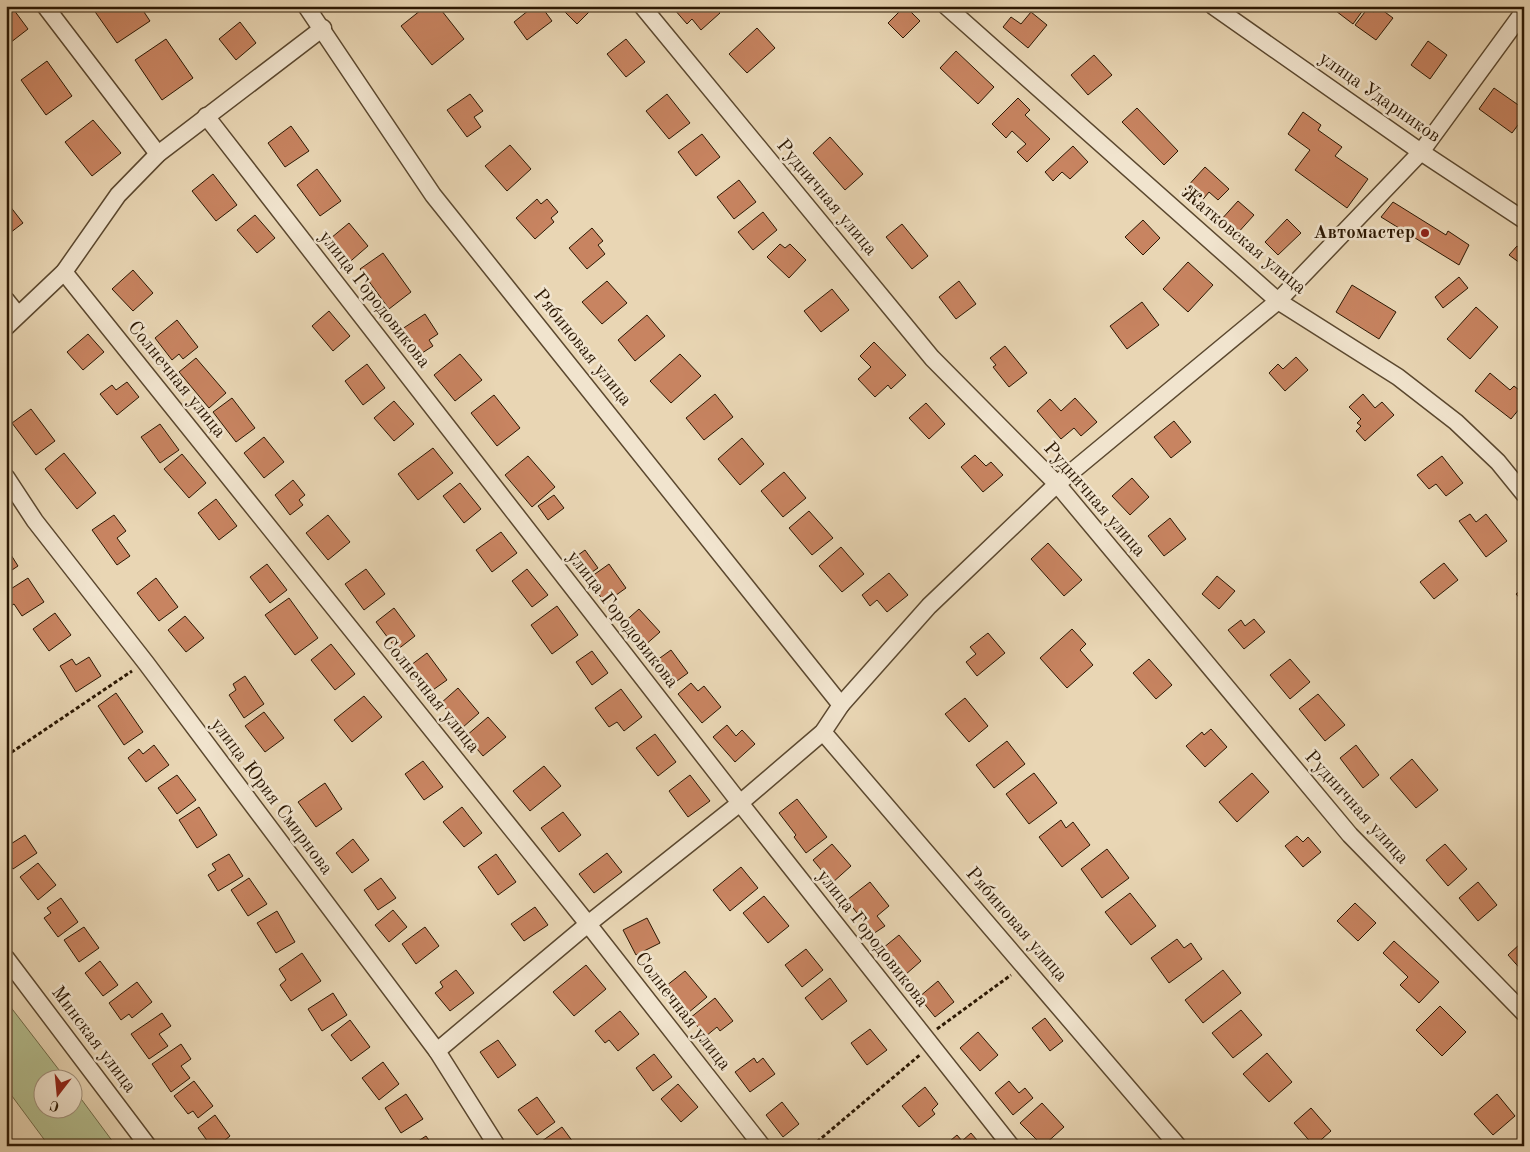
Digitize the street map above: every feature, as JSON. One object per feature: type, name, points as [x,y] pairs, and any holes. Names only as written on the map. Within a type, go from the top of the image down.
[{"type":"street","points":[[45,6],[158,154]]},
{"type":"street","name":"Рябиновая улица","points":[[306,6],[323,28],[434,195],[841,705]]},
{"type":"street","name":"Рудничная улица","points":[[642,6],[932,358],[1058,484],[1350,835],[1524,1013]]},
{"type":"street","name":"Жатковская улица","points":[[946,6],[1278,301],[1398,377],[1456,422],[1498,462],[1524,494]]},
{"type":"street","name":"улица Ударников","points":[[1213,6],[1421,152],[1524,220]]},
{"type":"street","points":[[437,1051],[588,924],[740,803],[823,732],[841,705],[928,606],[1058,484],[1278,301],[1421,152],[1524,12]]},
{"type":"street","points":[[6,328],[64,272],[118,195],[158,154],[323,28]]},
{"type":"street","name":"улица Городовикова","points":[[206,116],[740,803],[1011,1146]]},
{"type":"street","name":"Солнечная улица","points":[[64,272],[588,924],[762,1146]]},
{"type":"street","points":[[6,300],[18,315]]},
{"type":"street","name":"улица Юрия Смирнова","points":[[6,477],[35,521],[146,663],[437,1051],[497,1146]]},
{"type":"street","name":"Рябиновая улица","points":[[823,732],[1178,1146]]},
{"type":"street","name":"Минская улица","points":[[6,958],[148,1146]]},
{"type":"lane","points":[[6,1141],[10,1146]]},
{"type":"path","points":[[6,756],[146,663]]},
{"type":"green space","points":[[6,1001],[59,1070],[32,1070],[32,1120],[82,1120],[82,1100],[116,1146],[49,1146],[6,1088]]},
{"type":"building","points":[[11,6],[28,29],[6,46],[6,9]]},
{"type":"building","points":[[91,6],[140,6],[150,21],[117,43]]},
{"type":"building","points":[[426,6],[438,6],[464,39],[432,65],[401,26]]},
{"type":"building","points":[[534,6],[541,6],[552,21],[527,40],[514,22]]},
{"type":"building","points":[[559,6],[595,6],[577,24]]},
{"type":"building","points":[[677,6],[714,6],[720,13],[701,30],[692,19],[687,24],[674,9]]},
{"type":"building","points":[[905,6],[920,21],[903,38],[888,23]]},
{"type":"building","points":[[1334,6],[1366,6],[1353,24],[1332,8]]},
{"type":"building","points":[[1378,7],[1393,18],[1376,40],[1355,25],[1368,8],[1374,12]]},
{"type":"building","points":[[1031,12],[1047,25],[1028,48],[1003,27],[1011,17],[1021,24]]},
{"type":"building","points":[[240,22],[256,43],[236,60],[219,39]]},
{"type":"building","points":[[757,28],[775,48],[747,73],[729,54]]},
{"type":"building","points":[[166,39],[193,78],[162,100],[135,60]]},
{"type":"building","points":[[626,39],[645,62],[626,77],[607,54]]},
{"type":"building","points":[[1428,41],[1447,55],[1430,79],[1411,65]]},
{"type":"building","points":[[956,51],[994,87],[978,104],[940,68]]},
{"type":"building","points":[[1094,55],[1112,75],[1088,95],[1071,75]]},
{"type":"building","points":[[47,61],[72,96],[46,115],[21,80]]},
{"type":"building","points":[[1494,88],[1524,109],[1524,117],[1512,133],[1479,109]]},
{"type":"building","points":[[470,94],[483,111],[474,117],[481,127],[467,137],[447,110]]},
{"type":"building","points":[[667,94],[690,123],[669,139],[646,111]]},
{"type":"building","points":[[1018,98],[1030,110],[1025,115],[1050,139],[1027,162],[1017,152],[1026,144],[1012,131],[1006,138],[992,124]]},
{"type":"building","points":[[1137,108],[1178,151],[1164,165],[1122,122]]},
{"type":"building","points":[[1303,112],[1321,125],[1318,130],[1342,147],[1335,156],[1368,179],[1347,208],[1295,170],[1310,150],[1288,134]]},
{"type":"building","points":[[93,120],[121,153],[92,176],[65,142]]},
{"type":"building","points":[[291,126],[309,151],[285,167],[268,143]]},
{"type":"building","points":[[702,134],[720,157],[696,176],[678,152]]},
{"type":"building","points":[[830,137],[863,174],[845,190],[813,153]]},
{"type":"building","points":[[510,145],[531,169],[507,191],[485,166]]},
{"type":"building","points":[[1073,146],[1088,162],[1070,179],[1062,172],[1053,181],[1045,172]]},
{"type":"building","points":[[1205,167],[1229,189],[1218,200],[1209,192],[1200,203],[1185,189]]},
{"type":"building","points":[[317,169],[341,201],[320,216],[297,185]]},
{"type":"building","points":[[213,174],[237,205],[216,221],[192,191]]},
{"type":"building","points":[[739,180],[756,202],[734,219],[717,197]]},
{"type":"building","points":[[537,199],[541,204],[547,199],[558,212],[551,218],[554,222],[535,239],[516,218]]},
{"type":"building","points":[[6,201],[23,223],[6,236]]},
{"type":"building","points":[[1238,201],[1254,215],[1236,235],[1220,221]]},
{"type":"building","name":"Автомастер","points":[[1393,202],[1446,235],[1448,231],[1469,245],[1459,265],[1381,217]]},
{"type":"building","points":[[763,212],[777,230],[753,250],[738,232]]},
{"type":"building","points":[[255,215],[275,238],[257,253],[237,230]]},
{"type":"building","points":[[1287,219],[1301,233],[1278,255],[1265,242]]},
{"type":"building","points":[[1143,220],[1160,238],[1143,255],[1125,237]]},
{"type":"building","points":[[349,223],[368,246],[345,266],[325,243]]},
{"type":"building","points":[[902,224],[928,256],[912,269],[886,237]]},
{"type":"building","points":[[592,228],[603,241],[598,245],[605,254],[587,269],[569,248]]},
{"type":"building","points":[[780,244],[785,248],[790,244],[806,260],[789,278],[767,257]]},
{"type":"building","points":[[1517,246],[1524,251],[1524,266],[1509,255]]},
{"type":"building","points":[[383,253],[411,292],[389,309],[360,269]]},
{"type":"building","points":[[1188,262],[1213,285],[1188,312],[1163,289]]},
{"type":"building","points":[[133,270],[153,293],[133,311],[112,289]]},
{"type":"building","points":[[1459,277],[1468,288],[1443,308],[1435,297]]},
{"type":"building","points":[[607,281],[627,303],[602,324],[582,302]]},
{"type":"building","points":[[959,281],[976,304],[956,319],[939,297]]},
{"type":"building","points":[[1352,285],[1396,312],[1379,339],[1336,312]]},
{"type":"building","points":[[832,289],[849,310],[821,332],[804,311]]},
{"type":"building","points":[[1142,302],[1159,325],[1127,349],[1110,326]]},
{"type":"building","points":[[1476,307],[1498,327],[1470,359],[1447,339]]},
{"type":"building","points":[[329,311],[350,336],[333,351],[312,326]]},
{"type":"building","points":[[425,314],[438,334],[429,340],[433,346],[419,355],[402,329]]},
{"type":"building","points":[[647,315],[665,336],[635,361],[618,340]]},
{"type":"building","points":[[177,320],[198,347],[183,359],[179,354],[172,360],[155,338]]},
{"type":"building","points":[[88,334],[104,352],[83,370],[67,352]]},
{"type":"building","points":[[874,342],[906,375],[891,389],[888,385],[875,397],[858,379],[871,367],[860,356]]},
{"type":"building","points":[[1005,346],[1027,373],[1009,387],[993,367],[996,365],[990,358]]},
{"type":"building","points":[[460,354],[482,380],[455,401],[434,375]]},
{"type":"building","points":[[680,354],[701,376],[671,403],[650,381]]},
{"type":"building","points":[[1296,357],[1308,370],[1285,391],[1269,373],[1278,364],[1283,369]]},
{"type":"building","points":[[196,358],[226,393],[209,408],[179,372]]},
{"type":"building","points":[[367,364],[385,388],[363,405],[345,381]]},
{"type":"building","points":[[1490,373],[1510,390],[1514,386],[1524,394],[1524,411],[1520,408],[1511,419],[1475,391]]},
{"type":"building","points":[[127,382],[139,397],[117,415],[100,394],[112,385],[116,390]]},
{"type":"building","points":[[715,394],[733,417],[704,440],[686,418]]},
{"type":"building","points":[[1363,394],[1375,408],[1382,402],[1394,415],[1365,441],[1356,431],[1361,426],[1357,423],[1361,419],[1349,407]]},
{"type":"building","points":[[494,395],[520,428],[497,446],[471,413]]},
{"type":"building","points":[[232,398],[255,428],[236,442],[213,412]]},
{"type":"building","points":[[1075,398],[1097,422],[1081,436],[1074,428],[1061,439],[1037,411],[1050,399],[1061,411]]},
{"type":"building","points":[[394,401],[414,424],[394,441],[374,418]]},
{"type":"building","points":[[926,403],[945,424],[929,439],[909,418]]},
{"type":"building","points":[[31,409],[55,441],[36,455],[12,423]]},
{"type":"building","points":[[1174,421],[1191,442],[1171,458],[1154,437]]},
{"type":"building","points":[[160,424],[179,450],[160,463],[141,437]]},
{"type":"building","points":[[264,437],[284,462],[264,478],[244,453]]},
{"type":"building","points":[[742,438],[764,464],[740,485],[718,459]]},
{"type":"building","points":[[433,448],[453,473],[418,500],[398,474]]},
{"type":"building","points":[[64,453],[96,493],[77,509],[45,469]]},
{"type":"building","points":[[182,454],[206,483],[189,498],[164,469]]},
{"type":"building","points":[[975,455],[986,466],[991,462],[1003,475],[983,492],[961,467]]},
{"type":"building","points":[[528,456],[555,487],[532,507],[505,475]]},
{"type":"building","points":[[1442,456],[1463,483],[1446,496],[1436,484],[1429,489],[1417,475]]},
{"type":"building","points":[[784,472],[806,498],[783,517],[761,491]]},
{"type":"building","points":[[1132,478],[1149,497],[1130,515],[1112,496]]},
{"type":"building","points":[[293,480],[305,495],[299,500],[303,505],[290,515],[275,495]]},
{"type":"building","points":[[460,483],[481,509],[464,523],[443,496]]},
{"type":"building","points":[[554,495],[564,508],[548,520],[538,506]]},
{"type":"building","points":[[216,499],[237,526],[219,540],[198,513]]},
{"type":"building","points":[[809,511],[833,538],[812,555],[789,528]]},
{"type":"building","points":[[1470,514],[1476,522],[1486,514],[1507,541],[1486,557],[1459,521]]},
{"type":"building","points":[[114,515],[126,531],[117,538],[130,556],[117,565],[92,530]]},
{"type":"building","points":[[328,515],[350,542],[328,560],[306,533]]},
{"type":"building","points":[[1170,518],[1186,539],[1164,556],[1148,536]]},
{"type":"building","points":[[501,532],[517,553],[492,572],[476,550]]},
{"type":"building","points":[[1048,543],[1082,580],[1064,596],[1031,559]]},
{"type":"building","points":[[6,547],[18,566],[6,574]]},
{"type":"building","points":[[841,547],[864,574],[842,592],[819,566]]},
{"type":"building","points":[[585,550],[598,568],[583,578],[570,561]]},
{"type":"building","points":[[1444,563],[1458,580],[1434,599],[1420,582]]},
{"type":"building","points":[[267,564],[287,590],[270,603],[250,577]]},
{"type":"building","points":[[609,564],[626,588],[605,603],[588,579]]},
{"type":"building","points":[[366,569],[385,594],[364,610],[345,584]]},
{"type":"building","points":[[527,569],[548,595],[532,607],[512,581]]},
{"type":"building","points":[[889,573],[908,595],[887,612],[877,600],[870,606],[862,595]]},
{"type":"building","points":[[1217,576],[1235,591],[1219,609],[1202,594]]},
{"type":"building","points":[[28,578],[44,602],[22,616],[14,604],[6,609],[6,592]]},
{"type":"building","points":[[156,578],[178,607],[159,621],[137,593]]},
{"type":"building","points":[[1524,588],[1524,603],[1516,594]]},
{"type":"building","points":[[289,598],[318,638],[295,655],[265,615]]},
{"type":"building","points":[[557,606],[578,635],[552,654],[531,625]]},
{"type":"building","points":[[394,608],[415,636],[397,650],[376,622]]},
{"type":"building","points":[[639,609],[660,632],[643,647],[622,624]]},
{"type":"building","points":[[55,613],[71,635],[49,651],[33,629]]},
{"type":"building","points":[[185,616],[204,638],[186,652],[168,630]]},
{"type":"building","points":[[1254,619],[1265,632],[1244,649],[1228,630],[1241,620],[1245,626]]},
{"type":"building","points":[[1072,629],[1086,644],[1080,650],[1093,665],[1067,688],[1040,658]]},
{"type":"building","points":[[988,633],[1005,653],[977,676],[966,662],[976,654],[970,647]]},
{"type":"building","points":[[331,644],[355,674],[335,690],[311,660]]},
{"type":"building","points":[[671,650],[688,673],[670,686],[653,663]]},
{"type":"building","points":[[592,651],[608,673],[592,685],[576,662]]},
{"type":"building","points":[[427,653],[447,680],[430,692],[411,665]]},
{"type":"building","points":[[89,657],[101,676],[76,692],[60,666],[72,659],[76,665]]},
{"type":"building","points":[[1149,659],[1172,685],[1156,699],[1133,673]]},
{"type":"building","points":[[1290,659],[1310,682],[1290,699],[1270,675]]},
{"type":"building","points":[[245,676],[264,704],[244,718],[229,695],[236,690],[233,684]]},
{"type":"building","points":[[691,683],[698,691],[704,686],[721,707],[702,723],[678,694]]},
{"type":"building","points":[[458,688],[479,713],[462,728],[441,703]]},
{"type":"building","points":[[621,689],[642,717],[624,731],[617,722],[609,727],[595,708]]},
{"type":"building","points":[[116,693],[143,732],[124,745],[98,706]]},
{"type":"building","points":[[1318,694],[1345,725],[1325,741],[1299,709]]},
{"type":"building","points":[[364,696],[382,717],[352,742],[334,720]]},
{"type":"building","points":[[965,698],[988,726],[969,742],[945,714]]},
{"type":"building","points":[[264,712],[284,738],[265,752],[245,726]]},
{"type":"building","points":[[488,717],[506,737],[483,756],[466,736]]},
{"type":"building","points":[[727,725],[736,736],[742,730],[755,744],[735,762],[713,737]]},
{"type":"building","points":[[1211,729],[1227,747],[1205,767],[1186,746],[1202,732],[1204,735]]},
{"type":"building","points":[[655,734],[676,762],[658,776],[636,748]]},
{"type":"building","points":[[1007,741],[1025,764],[994,788],[976,765]]},
{"type":"building","points":[[154,745],[169,765],[146,782],[128,758],[139,749],[143,754]]},
{"type":"building","points":[[1356,745],[1379,775],[1363,788],[1340,758]]},
{"type":"building","points":[[1412,759],[1438,790],[1416,808],[1390,778]]},
{"type":"building","points":[[423,761],[443,787],[424,800],[405,774]]},
{"type":"building","points":[[544,766],[561,786],[530,811],[513,791]]},
{"type":"building","points":[[1034,773],[1057,803],[1029,824],[1006,794]]},
{"type":"building","points":[[1252,773],[1269,792],[1237,822],[1219,802]]},
{"type":"building","points":[[177,775],[196,800],[177,814],[158,788]]},
{"type":"building","points":[[690,775],[710,801],[688,817],[669,791]]},
{"type":"building","points":[[325,783],[342,809],[316,827],[298,802]]},
{"type":"building","points":[[797,799],[827,837],[806,853],[794,837],[796,835],[779,813]]},
{"type":"building","points":[[199,807],[217,835],[197,848],[179,820]]},
{"type":"building","points":[[462,807],[482,833],[464,847],[443,822]]},
{"type":"building","points":[[563,812],[581,835],[559,852],[541,828]]},
{"type":"building","points":[[1061,820],[1066,828],[1073,822],[1090,845],[1062,867],[1039,837]]},
{"type":"building","points":[[25,835],[37,853],[13,869],[6,860],[6,847]]},
{"type":"building","points":[[1297,836],[1303,842],[1308,837],[1321,852],[1303,867],[1285,846]]},
{"type":"building","points":[[353,839],[369,860],[352,873],[336,853]]},
{"type":"building","points":[[832,844],[851,866],[832,883],[813,860]]},
{"type":"building","points":[[1445,844],[1467,869],[1448,886],[1426,860]]},
{"type":"building","points":[[1107,849],[1129,878],[1102,898],[1081,869]]},
{"type":"building","points":[[607,853],[622,872],[594,893],[579,874]]},
{"type":"building","points":[[229,854],[243,876],[218,891],[208,875],[216,870],[212,864]]},
{"type":"building","points":[[496,854],[516,882],[498,895],[478,867]]},
{"type":"building","points":[[38,863],[56,885],[38,900],[20,877]]},
{"type":"building","points":[[741,867],[758,888],[730,911],[713,890]]},
{"type":"building","points":[[249,878],[267,904],[248,916],[231,890]]},
{"type":"building","points":[[381,878],[396,898],[378,910],[364,890]]},
{"type":"building","points":[[870,882],[889,906],[877,916],[885,926],[873,934],[847,900]]},
{"type":"building","points":[[1478,882],[1497,905],[1478,921],[1459,898]]},
{"type":"building","points":[[1130,893],[1156,926],[1131,945],[1105,912]]},
{"type":"building","points":[[764,896],[789,926],[768,943],[743,913]]},
{"type":"building","points":[[61,898],[78,922],[58,937],[44,918],[51,913],[47,908]]},
{"type":"building","points":[[1355,903],[1376,923],[1358,941],[1337,921]]},
{"type":"building","points":[[535,907],[548,925],[524,941],[511,924]]},
{"type":"building","points":[[393,910],[407,927],[389,942],[375,925]]},
{"type":"building","points":[[277,911],[295,942],[276,953],[257,923]]},
{"type":"building","points":[[647,918],[660,943],[636,955],[623,930]]},
{"type":"building","points":[[84,927],[99,948],[79,962],[64,940]]},
{"type":"building","points":[[425,927],[439,946],[416,964],[402,944]]},
{"type":"building","points":[[899,935],[921,961],[905,975],[883,948]]},
{"type":"building","points":[[1177,939],[1184,948],[1191,943],[1202,959],[1169,983],[1151,958]]},
{"type":"building","points":[[1394,941],[1439,982],[1419,1003],[1400,985],[1408,977],[1383,953]]},
{"type":"building","points":[[1521,943],[1524,945],[1524,973],[1508,955]]},
{"type":"building","points":[[806,949],[823,970],[802,987],[785,965]]},
{"type":"building","points":[[302,953],[321,981],[291,1001],[280,985],[286,980],[279,969]]},
{"type":"building","points":[[100,961],[118,985],[103,996],[85,973]]},
{"type":"building","points":[[586,965],[606,989],[574,1016],[553,992]]},
{"type":"building","points":[[456,970],[474,993],[450,1011],[435,993],[443,987],[440,982]]},
{"type":"building","points":[[1223,970],[1241,993],[1203,1023],[1185,1000]]},
{"type":"building","points":[[685,971],[707,997],[688,1013],[666,986]]},
{"type":"building","points":[[830,978],[847,1001],[822,1020],[805,998]]},
{"type":"building","points":[[938,981],[954,1002],[935,1017],[919,997]]},
{"type":"building","points":[[137,982],[152,1002],[132,1018],[129,1014],[121,1020],[109,1003]]},
{"type":"building","points":[[333,993],[347,1015],[322,1031],[308,1009]]},
{"type":"building","points":[[715,998],[733,1021],[720,1031],[717,1027],[706,1036],[690,1018]]},
{"type":"building","points":[[1440,1006],[1466,1032],[1442,1056],[1416,1030]]},
{"type":"building","points":[[1241,1010],[1262,1035],[1233,1058],[1212,1033]]},
{"type":"building","points":[[620,1011],[639,1034],[618,1051],[609,1040],[605,1043],[595,1031]]},
{"type":"building","points":[[162,1013],[171,1026],[159,1034],[168,1046],[149,1059],[131,1034]]},
{"type":"building","points":[[1045,1018],[1063,1041],[1050,1051],[1032,1028]]},
{"type":"building","points":[[350,1020],[370,1047],[351,1061],[331,1035]]},
{"type":"building","points":[[870,1029],[887,1050],[867,1065],[851,1043]]},
{"type":"building","points":[[978,1032],[998,1055],[980,1071],[960,1048]]},
{"type":"building","points":[[498,1040],[516,1065],[498,1078],[480,1052]]},
{"type":"building","points":[[181,1044],[191,1059],[181,1066],[190,1078],[171,1092],[152,1064]]},
{"type":"building","points":[[1267,1053],[1292,1082],[1269,1102],[1243,1074]]},
{"type":"building","points":[[654,1054],[672,1077],[653,1091],[636,1068]]},
{"type":"building","points":[[754,1058],[757,1063],[763,1058],[775,1074],[750,1092],[735,1072]]},
{"type":"building","points":[[383,1062],[399,1084],[379,1100],[362,1078]]},
{"type":"building","points":[[194,1081],[213,1106],[198,1118],[193,1111],[188,1114],[174,1096]]},
{"type":"building","points":[[1009,1081],[1019,1093],[1025,1088],[1033,1098],[1013,1115],[995,1093]]},
{"type":"building","points":[[678,1084],[698,1107],[681,1122],[661,1099]]},
{"type":"building","points":[[925,1087],[938,1104],[932,1110],[935,1114],[919,1127],[902,1106]]},
{"type":"building","points":[[406,1094],[423,1119],[401,1133],[385,1108]]},
{"type":"building","points":[[1497,1094],[1515,1116],[1493,1135],[1474,1114]]},
{"type":"building","points":[[537,1097],[555,1122],[537,1135],[518,1110]]},
{"type":"building","points":[[782,1102],[799,1124],[783,1137],[766,1115]]},
{"type":"building","points":[[1042,1103],[1064,1127],[1043,1146],[1020,1123]]},
{"type":"building","points":[[1311,1108],[1331,1131],[1314,1146],[1294,1123]]},
{"type":"building","points":[[215,1115],[230,1136],[218,1146],[211,1146],[198,1128]]},
{"type":"building","points":[[562,1127],[576,1146],[546,1146],[542,1141]]},
{"type":"building","points":[[971,1133],[982,1146],[944,1146],[957,1135],[962,1141]]},
{"type":"building","points":[[426,1136],[433,1146],[412,1146],[412,1145]]},
{"type":"place","name":"Автомастер","points":[[1425,233]]}]
